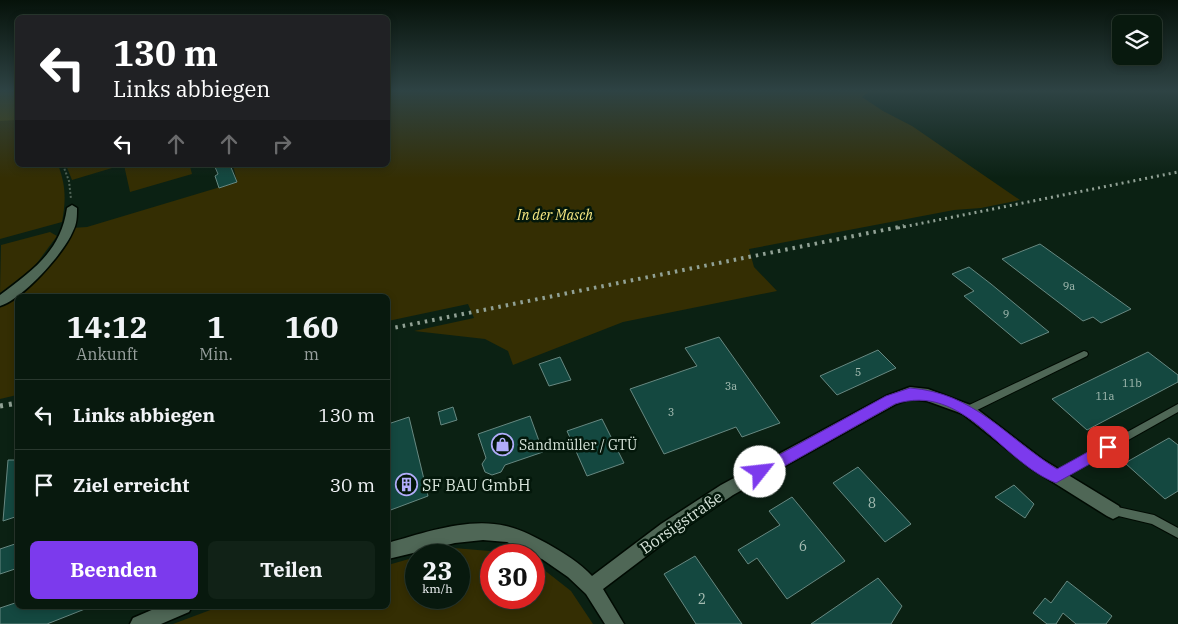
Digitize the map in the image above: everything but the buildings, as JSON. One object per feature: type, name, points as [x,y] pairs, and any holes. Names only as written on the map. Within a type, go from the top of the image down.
[{"type":"street","points":[[0,301],[37,273],[51,256],[69,230],[72,208]]},
{"type":"street","name":"Borsigstraße","points":[[592,587],[668,530],[727,490],[891,400],[910,394],[928,395],[968,410],[1037,464],[1113,511]]},
{"type":"street","points":[[390,550],[460,533],[499,532],[525,541],[562,562],[592,587],[615,624]]},
{"type":"street","points":[[139,624],[176,609]]},
{"type":"lane","points":[[968,410],[1084,354]]},
{"type":"lane","points":[[1056,476],[1178,408]]},
{"type":"lane","points":[[1113,511],[1154,520],[1178,533]]},
{"type":"path","points":[[64,167],[69,181],[72,208]]},
{"type":"green space","points":[[0,119],[15,119],[15,167],[59,167],[63,179],[65,200],[62,222],[0,239]]},
{"type":"green space","name":"In der Masch","points":[[390,119],[899,119],[912,126],[1020,200],[981,208],[954,210],[749,249],[754,267],[777,291],[623,322],[513,365],[508,351],[485,339],[414,331],[474,318],[468,304],[390,321],[390,294],[15,294],[15,395],[0,399],[0,304],[42,270],[72,228],[87,227],[237,182],[233,167],[390,167]]},
{"type":"green space","points":[[67,167],[115,167],[72,180]]},
{"type":"green space","points":[[124,167],[190,167],[192,174],[130,192]]},
{"type":"green space","points":[[50,232],[57,236],[34,267],[0,293],[1,245]]},
{"type":"green space","points":[[470,549],[480,550],[480,609],[545,609],[545,571],[571,591],[593,624],[173,624],[213,609],[390,609],[390,564],[405,560],[405,609],[470,609]]},
{"type":"shaded area","points":[[0,119],[15,119],[15,120],[0,121]]},
{"type":"railway","points":[[898,228],[1178,172]]},
{"type":"railway","points":[[390,329],[904,226]]},
{"type":"railway","points":[[0,406],[15,404]]},
{"type":"place","name":"Sandmüller / GTÜ","points":[[503,445]]},
{"type":"place","name":"SF BAU GmbH","points":[[406,485]]},
{"type":"route","points":[[760,472],[891,400],[910,394],[928,395],[968,410],[1037,464],[1056,476],[1108,447]]}]
